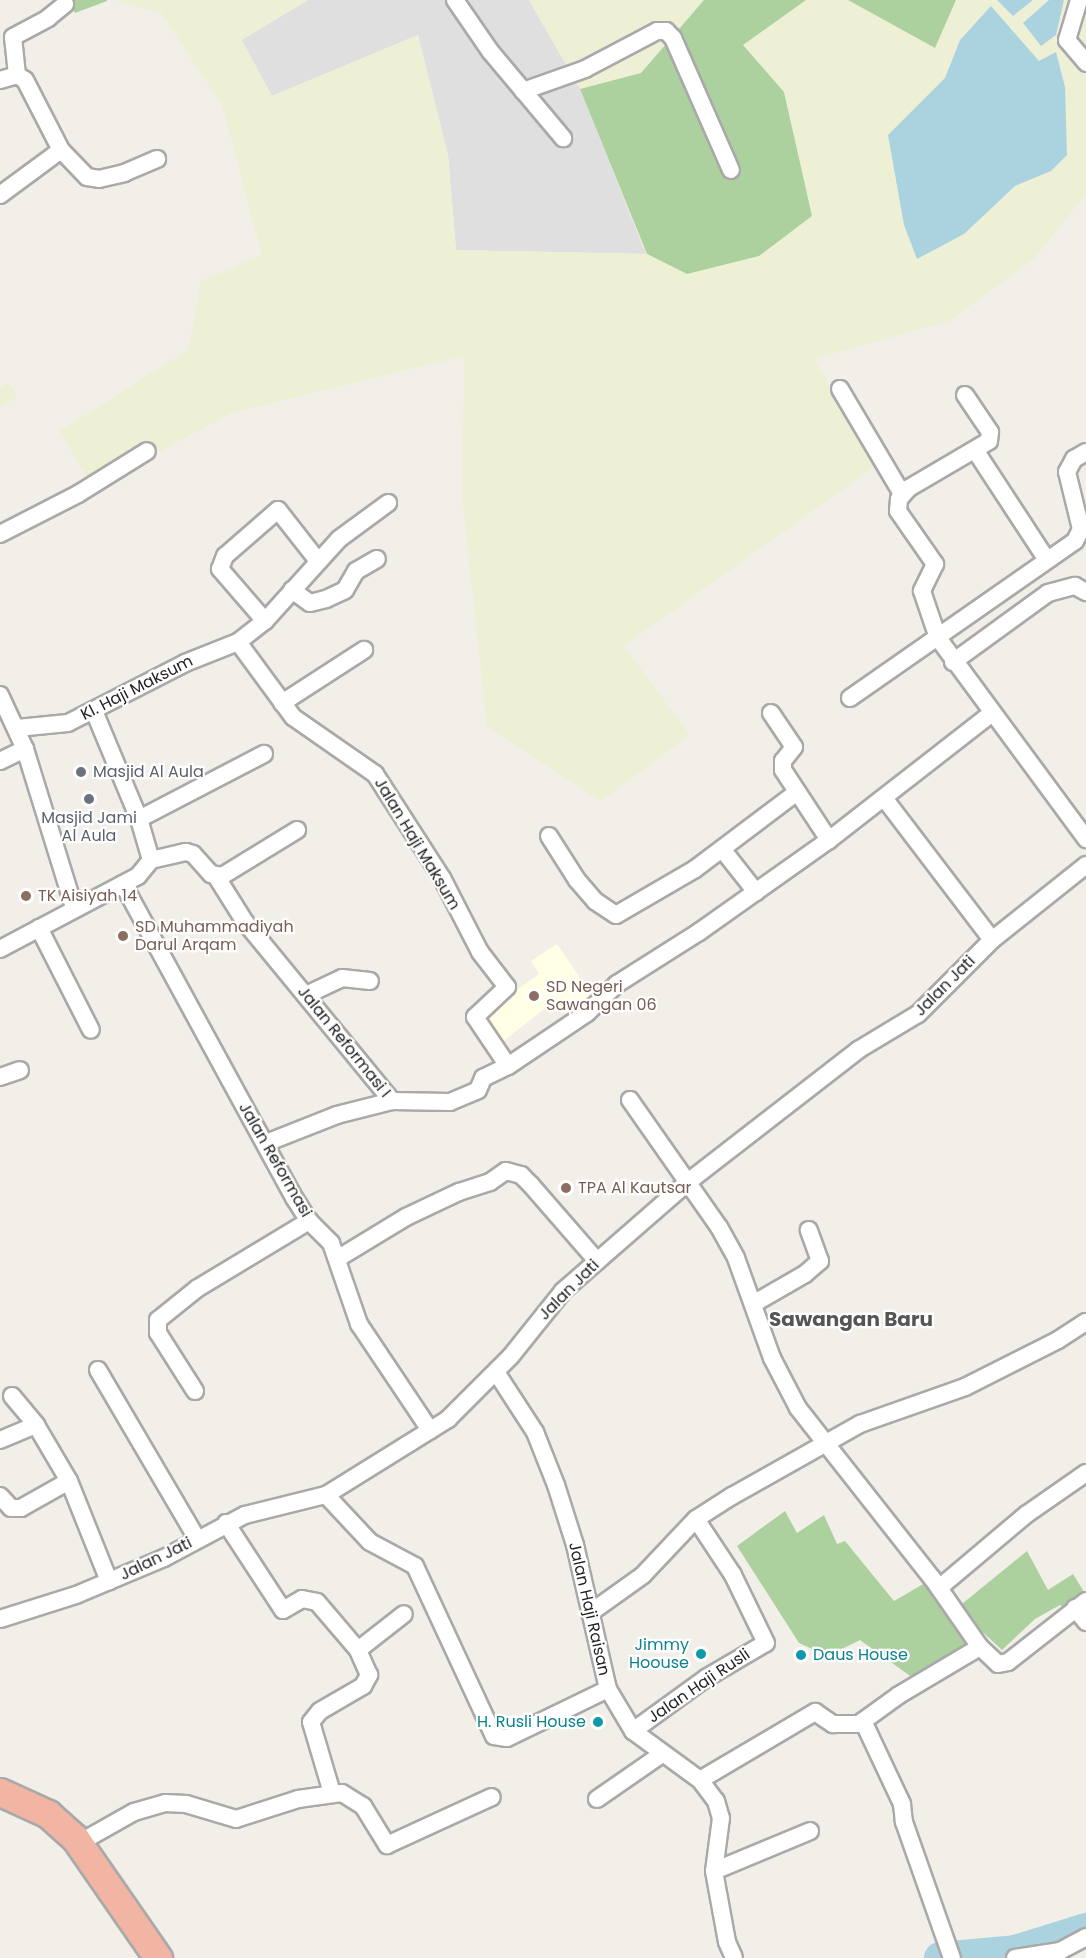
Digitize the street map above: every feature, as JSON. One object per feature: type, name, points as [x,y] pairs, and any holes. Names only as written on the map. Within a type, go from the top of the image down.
[{"type":"highway","points":[[0,1792],[48,1814],[79,1843],[158,1958]]},
{"type":"street","points":[[455,0],[523,91],[563,138]]},
{"type":"street","points":[[1079,0],[1067,40],[1086,63]]},
{"type":"street","points":[[17,75],[13,37],[48,18],[65,4]]},
{"type":"street","points":[[523,91],[585,69],[657,30],[666,31],[673,38],[731,170]]},
{"type":"street","points":[[0,81],[17,75]]},
{"type":"street","points":[[17,75],[25,80],[61,150],[93,179],[124,173],[157,159]]},
{"type":"street","points":[[0,195],[61,150]]},
{"type":"street","points":[[840,389],[902,494],[898,511],[934,564],[922,591],[938,638],[953,662],[1086,839]]},
{"type":"street","points":[[902,494],[989,441],[990,432],[964,395]]},
{"type":"street","points":[[975,450],[1047,560]]},
{"type":"street","points":[[0,534],[78,494],[147,451]]},
{"type":"street","points":[[850,698],[1079,537],[1080,517],[1067,472],[1074,459],[1086,452]]},
{"type":"street","name":"Kl. Haji Maksum","points":[[17,728],[54,726],[94,711],[184,663],[238,642],[259,626],[346,532],[388,503]]},
{"type":"street","points":[[259,626],[220,569],[225,555],[278,510],[318,561]]},
{"type":"street","points":[[292,590],[310,603],[326,599],[345,590],[356,571],[377,559]]},
{"type":"street","points":[[953,662],[1048,593],[1076,586],[1086,592]]},
{"type":"street","name":"Jalan Haji Maksum","points":[[238,642],[282,703],[309,731],[375,774],[441,878],[480,952],[507,987],[475,1017],[508,1066]]},
{"type":"street","points":[[282,703],[364,650]]},
{"type":"street","points":[[0,695],[17,728],[25,750],[74,907]]},
{"type":"street","points":[[0,949],[74,907],[138,876],[151,860],[139,819],[94,711]]},
{"type":"street","points":[[771,713],[794,747],[782,766],[796,793],[829,840]]},
{"type":"street","points":[[392,1101],[450,1102],[478,1090],[483,1078],[508,1066],[597,1006],[617,984],[829,840],[992,713]]},
{"type":"street","points":[[0,761],[25,750]]},
{"type":"street","points":[[139,819],[264,754]]},
{"type":"street","points":[[549,837],[577,880],[595,901],[616,915],[634,908],[722,849],[796,793]]},
{"type":"street","points":[[884,798],[992,940]]},
{"type":"street","points":[[216,876],[232,871],[297,830]]},
{"type":"street","points":[[722,849],[756,891]]},
{"type":"street","name":"Jalan Reformasi I","points":[[151,860],[177,852],[193,854],[216,876],[245,922],[392,1101],[336,1115],[266,1143]]},
{"type":"street","name":"Jalan Jati","points":[[0,1620],[109,1581],[226,1523],[326,1495],[430,1430],[468,1402],[563,1291],[688,1182],[849,1056],[918,1014],[992,940],[1086,865]]},
{"type":"street","name":"Jalan Reformasi","points":[[123,884],[309,1221],[327,1237],[337,1259],[348,1303],[359,1324],[430,1430]]},
{"type":"street","points":[[39,928],[91,1030]]},
{"type":"street","points":[[306,995],[342,978],[370,981]]},
{"type":"street","points":[[0,1077],[20,1070]]},
{"type":"street","points":[[630,1100],[688,1182],[736,1258],[782,1381],[824,1444],[939,1588],[980,1647],[998,1664],[1008,1662],[1081,1604],[1086,1622]]},
{"type":"street","points":[[337,1259],[406,1217],[459,1192],[490,1182],[506,1171],[521,1175],[597,1261]]},
{"type":"street","points":[[195,1391],[158,1333],[158,1320],[198,1288],[309,1221]]},
{"type":"street","points":[[753,1305],[805,1274],[820,1261],[809,1230]]},
{"type":"street","points":[[590,1613],[643,1575],[696,1519],[860,1424],[965,1386],[1059,1340],[1086,1322]]},
{"type":"street","points":[[98,1370],[197,1539]]},
{"type":"street","name":"Jalan Haji Raisan","points":[[496,1372],[535,1432],[556,1485],[608,1689],[633,1731],[700,1780],[716,1801],[721,1818],[714,1872],[730,1950]]},
{"type":"street","points":[[12,1396],[36,1425],[69,1481],[109,1581]]},
{"type":"street","points":[[0,1440],[36,1425]]},
{"type":"street","points":[[939,1588],[1027,1514],[1086,1473]]},
{"type":"street","points":[[0,1496],[11,1508],[21,1508],[69,1481]]},
{"type":"street","points":[[326,1495],[370,1542],[415,1566],[494,1736],[507,1738],[608,1689]]},
{"type":"street","name":"Jalan Haji Rusli","points":[[633,1731],[706,1678],[766,1643],[733,1575],[696,1519]]},
{"type":"street","points":[[226,1523],[283,1610],[302,1599],[317,1602],[358,1650],[369,1675],[363,1686],[320,1711],[311,1722],[333,1793]]},
{"type":"street","points":[[358,1650],[404,1614]]},
{"type":"street","points":[[700,1780],[815,1712],[845,1727],[863,1721],[980,1647]]},
{"type":"street","points":[[863,1721],[902,1804],[904,1822],[951,1954]]},
{"type":"street","points":[[597,1799],[662,1754]]},
{"type":"street","points":[[79,1843],[134,1812],[165,1803],[186,1804],[236,1819],[298,1799],[333,1793],[352,1797],[363,1806],[387,1845],[492,1797]]},
{"type":"street","points":[[714,1872],[810,1831]]},
{"type":"street","points":[[1015,1958],[1061,1954],[1086,1937]]},
{"type":"shaded area","points":[[113,0],[308,0],[242,40],[272,96],[418,35],[448,155],[456,250],[646,254],[687,273],[784,92],[743,45],[806,0],[848,0],[935,48],[956,0],[1086,0],[1086,194],[1033,260],[949,321],[814,359],[877,465],[624,646],[690,735],[601,801],[487,727],[462,496],[464,356],[232,413],[92,487],[60,431],[188,350],[201,281],[262,255],[222,105],[161,13]]},
{"type":"shaded area","points":[[308,0],[529,0],[580,89],[646,254],[456,250],[448,155],[418,35],[272,96],[241,40]]},
{"type":"shaded area","points":[[529,0],[704,0],[641,73],[580,89]]},
{"type":"shaded area","points":[[8,382],[18,396],[0,408],[0,388]]},
{"type":"shaded area","points":[[557,944],[598,1004],[575,1018],[557,999],[496,1047],[476,1019],[539,974],[531,961]]},
{"type":"green space","points":[[68,0],[107,0],[107,1],[75,13]]},
{"type":"green space","points":[[704,0],[806,0],[743,45],[784,92],[812,216],[759,256],[687,274],[647,254],[580,89],[641,73]]},
{"type":"green space","points":[[848,0],[956,0],[935,48]]},
{"type":"green space","points":[[785,1511],[797,1533],[824,1515],[837,1544],[845,1541],[894,1601],[925,1583],[969,1648],[920,1683],[860,1640],[828,1656],[799,1643],[737,1546]]},
{"type":"green space","points":[[1027,1551],[1048,1590],[1073,1574],[1086,1595],[1082,1622],[1060,1605],[1035,1619],[1002,1650],[957,1608]]},
{"type":"water","points":[[997,0],[1033,0],[1013,16]]},
{"type":"water","points":[[1049,0],[1064,0],[1056,35],[1041,46],[1023,23]]},
{"type":"water","points":[[991,6],[1039,61],[1056,52],[1065,87],[1067,155],[1051,171],[1015,186],[964,234],[917,259],[904,225],[888,135],[945,78],[960,40]]},
{"type":"waterway","points":[[940,1958],[1015,1951],[1086,1929]]},
{"type":"place","name":"Masjid Al Aula","points":[[81,772]]},
{"type":"place","name":"Masjid Jami Al Aula","points":[[89,799]]},
{"type":"place","name":"TK Aisiyah 14","points":[[26,896]]},
{"type":"place","name":"SD Muhammadiyah Darul Arqam","points":[[123,936]]},
{"type":"place","name":"SD Negeri Sawangan 06","points":[[534,996]]},
{"type":"place","name":"TPA Al Kautsar","points":[[566,1188]]},
{"type":"place","name":"Jimmy Hoouse","points":[[701,1654]]},
{"type":"place","name":"Daus House","points":[[801,1655]]},
{"type":"place","name":"H. Rusli House","points":[[598,1722]]},
{"type":"district","name":"Sawangan Baru","points":[[851,1319]]}]
